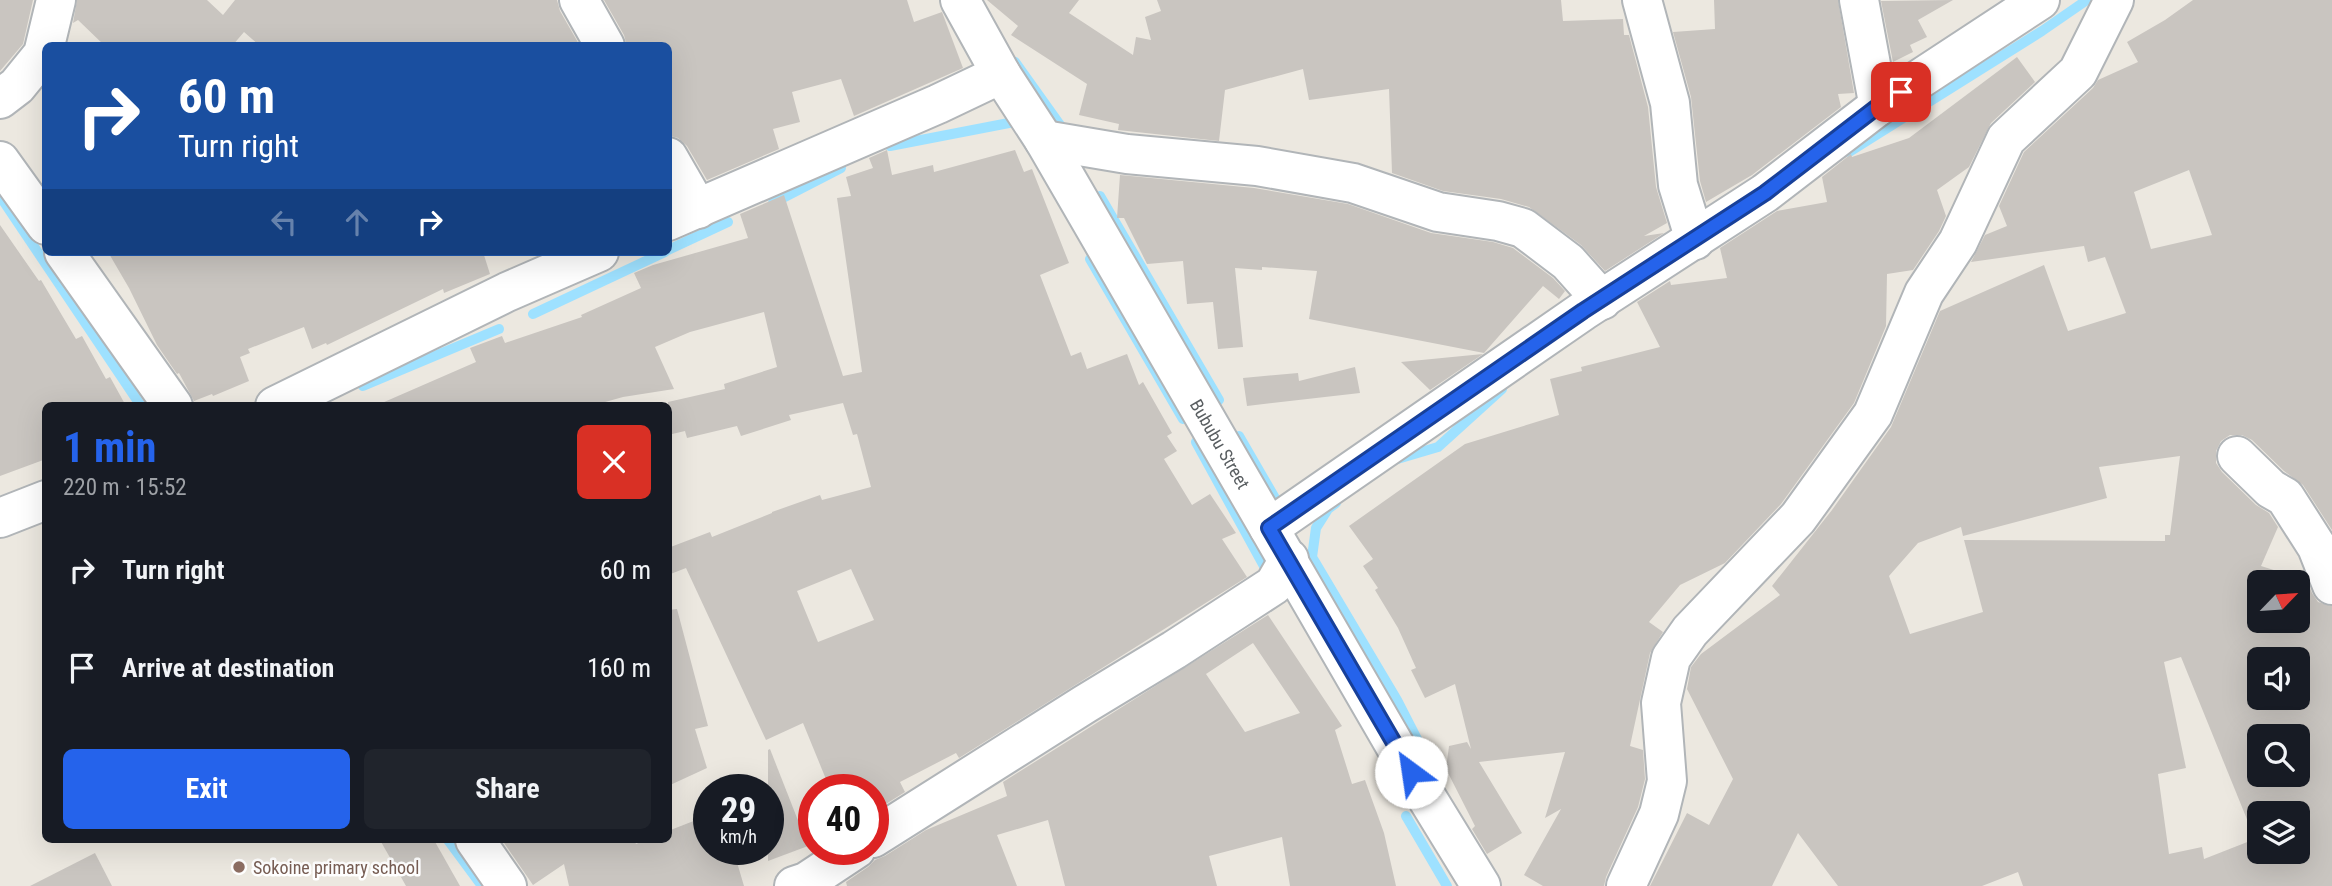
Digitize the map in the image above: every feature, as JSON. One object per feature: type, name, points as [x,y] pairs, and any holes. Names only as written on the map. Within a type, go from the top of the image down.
[{"type":"street","points":[[46,42],[56,0]]},
{"type":"street","points":[[579,0],[603,42]]},
{"type":"street","name":"Bububu Street","points":[[960,0],[1398,749],[1482,886]]},
{"type":"street","points":[[1642,0],[1670,103],[1678,185],[1695,240]]},
{"type":"street","points":[[1859,0],[1877,107]]},
{"type":"street","points":[[1269,528],[1602,300],[1765,193],[1877,107],[2040,0]]},
{"type":"street","points":[[1626,886],[1659,814],[1667,781],[1661,703],[1671,658],[1690,631],[1798,518],[1873,414],[1924,293],[1958,242],[2006,139],[2078,72],[2113,0]]},
{"type":"street","points":[[0,99],[18,86],[42,55]]},
{"type":"street","points":[[672,172],[683,215],[1001,74]]},
{"type":"street","points":[[1044,140],[1127,154],[1271,168],[1353,183],[1438,212],[1498,221],[1523,228],[1568,262],[1602,300]]},
{"type":"street","points":[[0,161],[42,219]]},
{"type":"street","points":[[67,256],[170,402]]},
{"type":"street","points":[[283,402],[507,292],[590,256]]},
{"type":"street","points":[[2237,456],[2271,489],[2285,497],[2317,547],[2332,585]]},
{"type":"street","points":[[0,518],[42,502]]},
{"type":"street","points":[[889,828],[1274,585],[1289,559]]},
{"type":"street","points":[[477,843],[507,886]]},
{"type":"street","points":[[793,886],[831,865]]},
{"type":"building","points":[[0,0],[33,0],[23,44],[0,71]]},
{"type":"building","points":[[77,0],[207,0],[223,15],[235,0],[557,0],[560,11],[578,42],[255,42],[244,32],[235,42],[101,42],[78,20],[73,23]]},
{"type":"building","points":[[604,0],[907,0],[914,22],[942,12],[963,68],[854,116],[841,79],[792,92],[800,122],[773,129],[779,149],[707,180],[687,146],[672,136],[672,42],[626,42]]},
{"type":"building","points":[[987,0],[1079,0],[1069,13],[1133,55],[1136,37],[1151,40],[1145,17],[1161,11],[1157,0],[1561,0],[1563,21],[1623,19],[1624,35],[1629,35],[1648,107],[1656,187],[1667,223],[1644,236],[1664,233],[1605,271],[1581,245],[1529,207],[1501,199],[1443,191],[1392,173],[1389,89],[1309,100],[1303,69],[1225,90],[1219,141],[1118,130],[1119,124],[1079,115],[1087,84],[1011,35],[1018,26]]},
{"type":"building","points":[[1714,0],[1838,0],[1854,93],[1838,94],[1841,107],[1752,175],[1706,202],[1700,181],[1691,97],[1673,32],[1715,29]]},
{"type":"building","points":[[1953,0],[1918,20],[1927,37],[1910,45],[1913,52],[1893,62],[1881,1]]},
{"type":"building","points":[[2193,0],[2332,0],[2332,530],[2303,485],[2252,440],[2242,435],[2230,435],[2221,441],[2216,451],[2216,463],[2256,505],[2269,513],[2278,527],[2261,566],[2274,570],[2247,570],[2247,634],[2310,634],[2310,588],[2318,602],[2332,606],[2332,886],[2023,886],[2018,872],[1982,886],[1838,886],[1798,833],[1772,886],[1650,886],[1687,813],[1709,825],[1733,779],[1687,689],[1691,667],[1701,654],[1780,595],[1772,586],[1832,510],[1891,427],[1940,311],[2044,265],[2068,331],[2126,313],[2105,257],[2088,262],[2084,246],[1971,262],[1985,235],[2007,226],[1999,206],[2024,152],[2093,88],[2098,80],[2138,62],[2127,42]],"holes":[[[2189,170],[2212,235],[2151,249],[2134,192]],[[2180,456],[2170,535],[2165,535],[2165,541],[1964,540],[1983,612],[1910,634],[1889,576],[1918,543],[1961,527],[1963,536],[2107,498],[2099,467]],[[2181,657],[2247,819],[2247,801],[2310,801],[2310,864],[2247,864],[2247,842],[2204,859],[2202,847],[2169,854],[2158,774],[2186,768],[2164,662]]]},
{"type":"building","points":[[2017,57],[2035,82],[1991,123],[1969,167],[1937,190],[1946,216],[1913,270],[1887,274],[1886,326],[1854,403],[1781,504],[1725,563],[1680,585],[1649,622],[1663,632],[1650,653],[1630,746],[1643,750],[1645,779],[1638,807],[1604,886],[1543,886],[1524,875],[1561,809],[1545,818],[1565,752],[1479,762],[1522,833],[1487,854],[1472,829],[1475,826],[1446,769],[1449,746],[1467,742],[1471,749],[1455,684],[1425,698],[1411,670],[1416,668],[1398,628],[1375,590],[1378,588],[1363,566],[1373,559],[1349,526],[1465,444],[1559,415],[1550,379],[1582,371],[1581,367],[1660,347],[1637,302],[1670,281],[1671,285],[1727,278],[1720,248],[1777,211],[1827,202],[1822,177],[1851,154],[1852,157],[1909,138]]},
{"type":"building","points":[[887,150],[892,175],[933,165],[934,172],[1015,150],[1024,172],[1032,169],[1069,263],[1040,275],[1071,356],[1081,352],[1087,369],[1127,354],[1139,385],[1143,382],[1172,433],[1167,436],[1177,451],[1164,459],[1192,505],[1210,494],[1236,533],[1222,539],[1247,577],[959,758],[956,753],[900,782],[905,792],[889,802],[889,774],[824,774],[803,723],[766,740],[686,568],[672,573],[672,546],[710,532],[712,537],[820,495],[822,500],[871,487],[857,434],[853,435],[843,403],[789,415],[791,420],[741,436],[737,426],[687,438],[685,431],[672,434],[672,402],[668,402],[725,389],[724,384],[777,367],[764,312],[690,332],[655,347],[674,389],[605,402],[384,402],[476,362],[470,348],[502,336],[505,343],[582,317],[581,315],[641,288],[634,273],[748,238],[740,214],[784,195],[843,376],[862,372],[837,198],[851,196],[846,177],[873,168],[869,158]],"holes":[[[851,569],[874,620],[818,642],[797,591]]]},
{"type":"building","points":[[1120,175],[1254,188],[1348,204],[1431,233],[1493,242],[1513,248],[1553,278],[1565,291],[1559,299],[1543,286],[1484,353],[1309,319],[1317,271],[1235,268],[1243,347],[1218,349],[1213,302],[1187,304],[1183,261],[1147,264],[1124,218],[1117,218]]},
{"type":"building","points":[[0,225],[39,281],[41,280],[76,339],[82,336],[106,379],[110,377],[124,402],[42,402],[42,460],[0,476]]},
{"type":"building","points":[[110,256],[484,256],[490,274],[444,293],[443,289],[327,345],[326,343],[312,349],[304,327],[248,349],[250,353],[240,357],[249,381],[194,401],[179,373],[177,374],[157,345]]},
{"type":"building","points":[[1483,354],[1430,390],[1401,362]]},
{"type":"building","points":[[1355,367],[1360,393],[1247,406],[1243,378],[1298,373],[1299,381]]},
{"type":"building","points":[[677,609],[708,726],[695,729],[707,768],[672,784],[672,610]]},
{"type":"building","points":[[1268,615],[1342,726],[1335,730],[1352,784],[1365,780],[1384,833],[1396,886],[1290,886],[1282,837],[1209,856],[1217,886],[1065,886],[1048,820],[997,835],[1017,886],[847,886],[846,882],[870,865],[889,865],[889,853],[926,830],[1007,796],[1003,782]],"holes":[[[1253,643],[1300,713],[1245,732],[1206,674]]]},
{"type":"building","points":[[770,749],[780,774],[768,774]]},
{"type":"building","points":[[784,785],[798,820],[798,850],[784,855]]},
{"type":"building","points":[[693,821],[693,865],[738,865],[744,886],[569,886],[564,864],[533,885],[504,843],[636,844],[672,843],[672,829]]},
{"type":"building","points":[[382,843],[436,843],[460,886],[406,886]]},
{"type":"building","points":[[95,853],[112,886],[30,886]]},
{"type":"waterway","points":[[1849,152],[2087,0]]},
{"type":"waterway","points":[[1015,62],[1065,132]]},
{"type":"waterway","points":[[890,146],[1014,122],[1017,127]]},
{"type":"waterway","points":[[773,203],[841,168]]},
{"type":"waterway","points":[[0,196],[138,402]]},
{"type":"waterway","points":[[1100,196],[1219,400]]},
{"type":"waterway","points":[[672,248],[728,222]]},
{"type":"waterway","points":[[533,314],[656,256]]},
{"type":"waterway","points":[[1090,259],[1183,419]]},
{"type":"waterway","points":[[363,386],[499,329]]},
{"type":"waterway","points":[[1394,460],[1438,447],[1502,389]]},
{"type":"waterway","points":[[1239,436],[1279,505],[1285,501]]},
{"type":"waterway","points":[[1196,442],[1270,577]]},
{"type":"waterway","points":[[1336,503],[1328,509],[1316,528],[1312,557],[1397,700],[1438,780]]},
{"type":"waterway","points":[[1406,816],[1447,886]]},
{"type":"waterway","points":[[450,843],[482,886]]},
{"type":"place","name":"Sokoine primary school","points":[[239,867]]},
{"type":"route","points":[[1411,772],[1269,528],[1583,311],[1765,193],[1877,107],[1901,92]]}]
